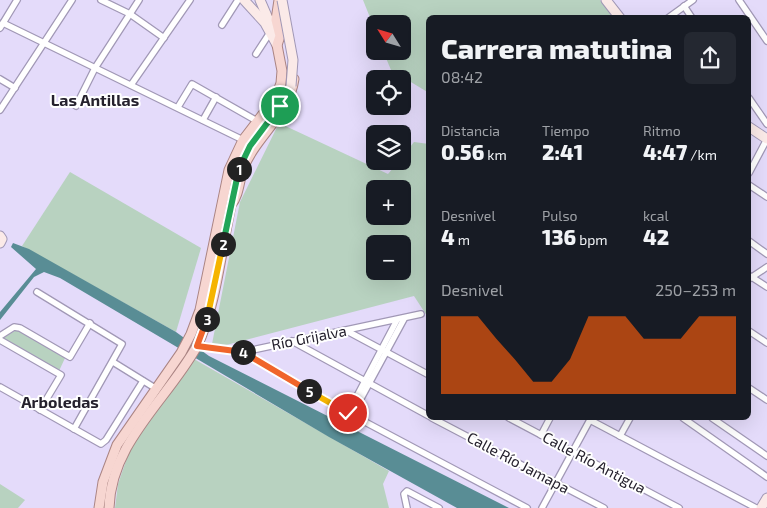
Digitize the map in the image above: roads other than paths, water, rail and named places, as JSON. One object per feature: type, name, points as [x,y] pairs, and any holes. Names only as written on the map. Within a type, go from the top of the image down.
[{"type":"main road","points":[[244,0],[271,31],[277,46]]},
{"type":"main road","points":[[109,508],[111,489],[127,446],[185,355],[200,310],[226,180],[235,154],[243,140],[272,103],[281,83],[282,70],[277,46],[270,19],[260,0]]},
{"type":"main road","points":[[277,46],[280,36],[276,20],[280,0]]},
{"type":"main road","points":[[99,508],[102,482],[110,459],[124,432],[155,388],[185,355],[196,346],[209,313],[230,205],[244,156],[280,106],[291,86],[293,60],[280,0]]},
{"type":"main road","points":[[230,205],[235,199],[243,170],[250,154],[279,115],[292,89],[295,54],[288,0]]},
{"type":"main road","points":[[606,0],[618,15]]},
{"type":"main road","points":[[277,46],[293,41]]},
{"type":"main road","points":[[751,128],[767,139]]},
{"type":"main road","points":[[0,236],[2,239],[0,243]]},
{"type":"main road","points":[[762,508],[767,498]]},
{"type":"street","points":[[17,0],[2,25],[44,43],[243,140]]},
{"type":"street","points":[[0,110],[72,0]]},
{"type":"street","points":[[101,0],[130,14],[164,38]]},
{"type":"street","points":[[76,106],[95,68],[138,0]]},
{"type":"street","points":[[131,85],[190,0]]},
{"type":"street","points":[[222,25],[238,0]]},
{"type":"street","points":[[672,15],[693,0]]},
{"type":"street","points":[[739,0],[749,15]]},
{"type":"street","points":[[684,6],[690,15]]},
{"type":"street","points":[[751,18],[767,41]]},
{"type":"street","points":[[256,54],[271,31]]},
{"type":"street","points":[[0,79],[17,85]]},
{"type":"street","points":[[178,107],[192,84],[257,121]]},
{"type":"street","points":[[203,120],[216,97]]},
{"type":"street","points":[[751,101],[767,124]]},
{"type":"street","points":[[751,169],[767,139]]},
{"type":"street","points":[[751,186],[767,197]]},
{"type":"street","points":[[751,242],[767,254]]},
{"type":"street","points":[[751,276],[767,267]]},
{"type":"street","points":[[751,278],[767,287]]},
{"type":"street","points":[[37,292],[122,344],[74,429]]},
{"type":"street","name":"Río Grijalva","points":[[196,346],[243,352],[421,314]]},
{"type":"street","points":[[350,414],[404,319]]},
{"type":"street","points":[[384,352],[397,320]]},
{"type":"street","points":[[0,336],[14,327],[20,328],[70,357],[90,323]]},
{"type":"street","points":[[347,331],[426,373]]},
{"type":"street","points":[[751,332],[767,344]]},
{"type":"street","points":[[0,340],[61,374],[40,410]]},
{"type":"street","name":"Calle Río Jamapa","points":[[292,341],[426,415]]},
{"type":"street","points":[[243,352],[350,414],[527,508]]},
{"type":"street","points":[[113,362],[155,388]]},
{"type":"street","points":[[0,387],[101,444],[106,440],[143,380]]},
{"type":"street","points":[[751,389],[767,400]]},
{"type":"street","name":"Calle Río Jamapa","points":[[436,420],[604,508]]},
{"type":"street","name":"Calle Río Antigua","points":[[513,420],[679,508]]},
{"type":"street","points":[[541,435],[549,420]]},
{"type":"street","points":[[542,508],[590,420]]},
{"type":"street","points":[[593,420],[756,508]]},
{"type":"street","points":[[620,436],[629,420]]},
{"type":"street","points":[[686,420],[767,477]]},
{"type":"street","points":[[715,420],[767,456]]},
{"type":"street","points":[[407,508],[405,492],[410,492],[439,508]]},
{"type":"district","name":"Las Antillas","points":[[95,100]]},
{"type":"district","name":"Arboledas","points":[[60,402]]}]
